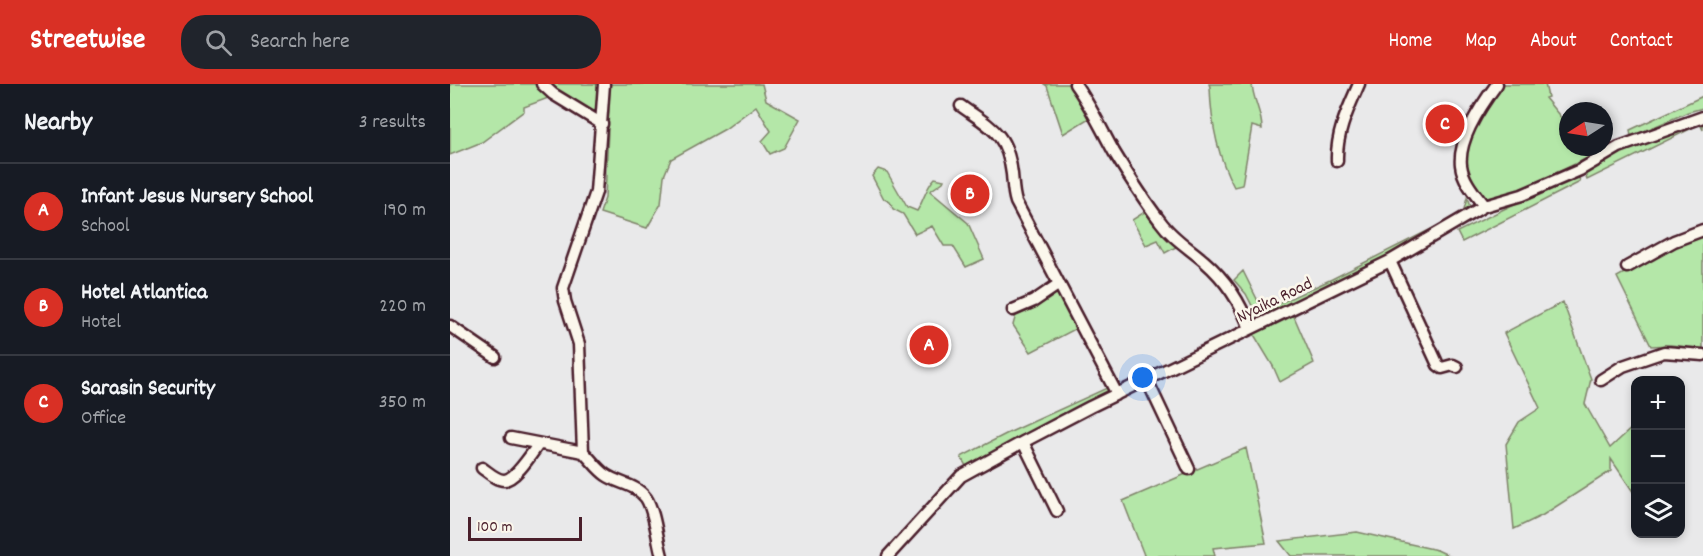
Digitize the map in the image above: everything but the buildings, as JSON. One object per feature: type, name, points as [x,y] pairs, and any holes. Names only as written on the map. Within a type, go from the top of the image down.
[{"type":"street","points":[[542,84],[553,94],[602,124]]},
{"type":"street","points":[[583,452],[579,344],[565,302],[563,288],[596,192],[604,84]]},
{"type":"street","points":[[1075,84],[1099,120],[1116,154],[1161,223],[1176,240],[1204,261],[1224,281],[1244,311],[1250,329]]},
{"type":"street","points":[[1337,161],[1341,127],[1359,84]]},
{"type":"street","points":[[1484,206],[1466,181],[1461,166],[1461,149],[1473,122],[1497,84]]},
{"type":"street","points":[[961,106],[994,128],[1003,141],[1016,202],[1117,394]]},
{"type":"street","name":"Nyaika Road","points":[[888,556],[961,476],[1023,442],[1390,261],[1484,206],[1522,195],[1580,170],[1619,147],[1703,117]]},
{"type":"street","points":[[1627,267],[1674,241],[1703,230]]},
{"type":"street","points":[[1390,261],[1437,365],[1442,368],[1453,365],[1457,367]]},
{"type":"street","points":[[1013,310],[1034,301],[1059,284]]},
{"type":"street","points":[[450,326],[495,357]]},
{"type":"street","points":[[1601,380],[1623,366],[1664,352],[1703,355]]},
{"type":"street","points":[[1147,380],[1189,469]]},
{"type":"street","points":[[511,438],[583,452],[604,474],[633,487],[645,497],[650,507],[662,556]]},
{"type":"street","points":[[1023,442],[1057,511]]},
{"type":"street","points":[[482,468],[504,480],[512,478],[538,444]]},
{"type":"green space","points":[[450,84],[540,84],[551,97],[524,107],[524,111],[482,142],[450,155]]},
{"type":"green space","points":[[548,84],[602,84],[602,117],[583,109]]},
{"type":"green space","points":[[610,84],[762,84],[766,100],[800,119],[784,148],[770,154],[762,141],[771,131],[756,106],[725,129],[671,159],[664,176],[661,204],[647,228],[600,213],[605,198]]},
{"type":"green space","points":[[1044,84],[1084,84],[1099,112],[1063,134],[1047,86]]},
{"type":"green space","points":[[1209,84],[1252,84],[1262,129],[1252,126],[1242,185],[1234,187],[1219,151]]},
{"type":"green space","points":[[1502,84],[1545,84],[1548,97],[1545,98],[1559,115],[1559,156],[1592,156],[1482,208],[1462,162],[1478,116]]},
{"type":"green space","points":[[1703,96],[1703,108],[1688,112],[1631,137],[1630,130]]},
{"type":"green space","points":[[1703,120],[1703,130],[1700,124],[1587,180],[1584,169],[1623,149]]},
{"type":"green space","points":[[878,169],[887,172],[907,207],[917,211],[929,185],[935,178],[944,180],[930,191],[968,223],[984,259],[966,267],[953,246],[944,246],[932,226],[915,234],[903,214],[893,209],[890,202],[884,199],[872,176]]},
{"type":"green space","points":[[1578,173],[1580,182],[1462,242],[1457,232]]},
{"type":"green space","points":[[1132,174],[1176,247],[1165,253],[1158,240],[1146,245],[1132,220],[1148,210]]},
{"type":"green space","points":[[1467,198],[1472,213],[1260,321],[1246,294],[1234,280],[1243,271],[1263,311],[1463,213]]},
{"type":"green space","points":[[1703,234],[1703,349],[1671,345],[1651,346],[1617,277],[1676,244]]},
{"type":"green space","points":[[1058,287],[1079,327],[1031,352],[1013,325],[1017,311]]},
{"type":"green space","points":[[1563,302],[1591,379],[1585,404],[1610,448],[1631,429],[1631,489],[1611,459],[1611,471],[1543,515],[1514,529],[1506,444],[1519,422],[1540,408],[1504,333]]},
{"type":"green space","points":[[1293,314],[1314,363],[1280,382],[1253,333]]},
{"type":"green space","points":[[1109,387],[1110,392],[966,466],[961,457],[1006,434]]},
{"type":"green space","points":[[1246,448],[1266,543],[1213,548],[1215,556],[1143,556],[1123,501]]},
{"type":"green space","points":[[1357,532],[1437,550],[1450,556],[1291,556],[1279,541]]},
{"type":"place","name":"Sarasin Security","points":[[1445,124]]},
{"type":"place","name":"Hotel Atlantica","points":[[970,194]]},
{"type":"place","name":"Infant Jesus Nursery School","points":[[929,345]]}]
